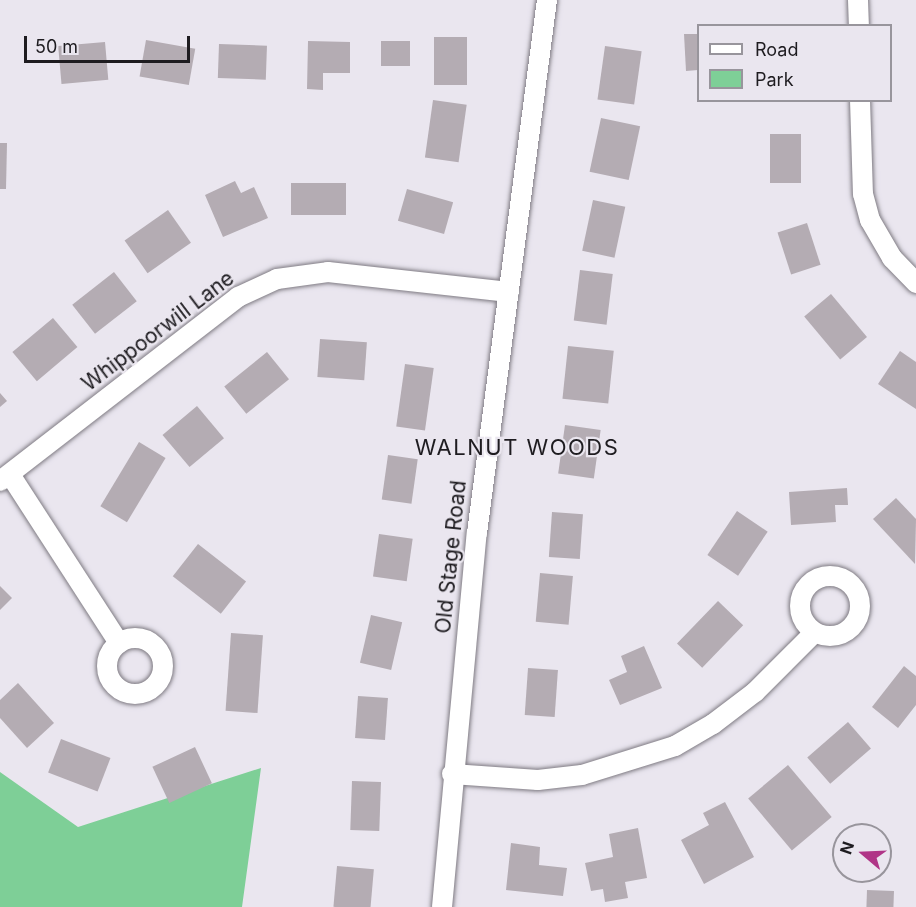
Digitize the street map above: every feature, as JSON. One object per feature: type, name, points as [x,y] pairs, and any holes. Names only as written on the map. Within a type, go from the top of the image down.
[{"type":"street","name":"Old Stage Road","points":[[442,907],[452,774],[477,533],[547,0]]},
{"type":"street","points":[[858,0],[859,24]]},
{"type":"street","points":[[860,102],[862,194],[870,220],[892,258],[916,283]]},
{"type":"street","name":"Whippoorwill Lane","points":[[6,478],[238,297],[277,279],[328,272],[509,291]]},
{"type":"street","points":[[6,478],[119,643]]},
{"type":"street","points":[[452,774],[538,780],[582,775],[675,746],[713,724],[755,692],[814,633]]},
{"type":"green space","points":[[261,768],[242,907],[0,907],[0,772],[78,827]]},
{"type":"building","points":[[684,34],[697,34],[697,70],[686,71]]},
{"type":"building","points":[[434,37],[467,37],[467,85],[434,85]]},
{"type":"building","points":[[146,40],[195,49],[189,85],[140,76]]},
{"type":"building","points":[[308,41],[350,42],[350,73],[323,73],[323,90],[307,89]]},
{"type":"building","points":[[381,41],[410,41],[410,66],[381,66]]},
{"type":"building","points":[[105,42],[108,80],[61,84],[58,46]]},
{"type":"building","points":[[219,44],[267,46],[266,80],[218,78]]},
{"type":"building","points":[[605,46],[642,51],[634,105],[597,99]]},
{"type":"building","points":[[433,100],[467,105],[459,162],[425,157]]},
{"type":"building","points":[[601,118],[640,126],[629,180],[590,172]]},
{"type":"building","points":[[770,134],[801,134],[801,183],[770,183]]},
{"type":"building","points":[[0,143],[7,143],[6,189],[0,189]]},
{"type":"building","points":[[235,181],[241,193],[254,187],[268,218],[223,237],[205,195]]},
{"type":"building","points":[[291,183],[346,183],[346,215],[291,215]]},
{"type":"building","points":[[407,189],[453,202],[444,234],[398,221]]},
{"type":"building","points":[[593,200],[625,207],[614,258],[582,251]]},
{"type":"building","points":[[168,210],[191,243],[148,273],[125,240]]},
{"type":"building","points":[[807,223],[821,265],[791,274],[778,233]]},
{"type":"building","points":[[580,270],[613,274],[607,325],[574,321]]},
{"type":"building","points":[[114,272],[137,301],[95,334],[72,305]]},
{"type":"building","points":[[831,294],[867,337],[840,359],[804,316]]},
{"type":"building","points":[[53,318],[77,347],[37,381],[12,352]]},
{"type":"building","points":[[320,339],[367,342],[364,380],[317,377]]},
{"type":"building","points":[[568,346],[614,351],[608,404],[562,399]]},
{"type":"building","points":[[900,351],[916,362],[916,409],[878,384]]},
{"type":"building","points":[[267,352],[289,379],[246,414],[224,387]]},
{"type":"building","points":[[405,364],[434,368],[425,430],[396,426]]},
{"type":"building","points":[[0,393],[7,401],[0,407]]},
{"type":"building","points":[[197,406],[224,438],[190,467],[163,435]]},
{"type":"building","points":[[565,425],[601,430],[594,479],[558,474]]},
{"type":"building","points":[[139,442],[166,458],[127,522],[100,506]]},
{"type":"building","points":[[388,455],[418,459],[411,504],[382,500]]},
{"type":"building","points":[[847,488],[848,505],[835,505],[836,522],[791,525],[789,492]]},
{"type":"building","points":[[896,498],[916,519],[915,564],[873,519]]},
{"type":"building","points":[[737,511],[768,532],[738,576],[707,555]]},
{"type":"building","points":[[552,512],[583,514],[580,559],[549,557]]},
{"type":"building","points":[[379,534],[413,539],[407,581],[373,577]]},
{"type":"building","points":[[198,544],[246,582],[221,614],[173,576]]},
{"type":"building","points":[[540,573],[573,576],[569,625],[536,622]]},
{"type":"building","points":[[0,586],[12,598],[0,610]]},
{"type":"building","points":[[718,601],[743,625],[702,668],[677,643]]},
{"type":"building","points":[[371,615],[402,622],[391,670],[360,663]]},
{"type":"building","points":[[231,633],[263,635],[257,713],[226,711]]},
{"type":"building","points":[[644,646],[662,688],[620,705],[609,680],[627,672],[621,656]]},
{"type":"building","points":[[904,666],[916,676],[916,705],[898,728],[872,707]]},
{"type":"building","points":[[528,668],[558,670],[555,717],[525,715]]},
{"type":"building","points":[[18,683],[54,723],[27,748],[0,718],[0,700]]},
{"type":"building","points":[[358,696],[388,698],[385,740],[355,738]]},
{"type":"building","points":[[848,722],[871,748],[830,784],[807,757]]},
{"type":"building","points":[[61,739],[110,758],[98,792],[48,773]]},
{"type":"building","points":[[195,747],[212,783],[169,803],[152,767]]},
{"type":"building","points":[[788,765],[832,817],[792,851],[748,798]]},
{"type":"building","points":[[352,781],[381,782],[379,831],[350,830]]},
{"type":"building","points":[[725,802],[754,857],[704,884],[681,840],[709,825],[703,813]]},
{"type":"building","points":[[638,828],[647,878],[625,882],[628,898],[605,902],[603,889],[591,891],[585,863],[613,857],[609,834]]},
{"type":"building","points":[[511,843],[540,847],[539,865],[567,868],[563,896],[506,890]]},
{"type":"building","points":[[337,866],[374,869],[371,907],[333,907]]},
{"type":"building","points":[[867,890],[894,891],[893,907],[866,907]]},
{"type":"district","name":"WALNUT WOODS","points":[[517,448]]}]
